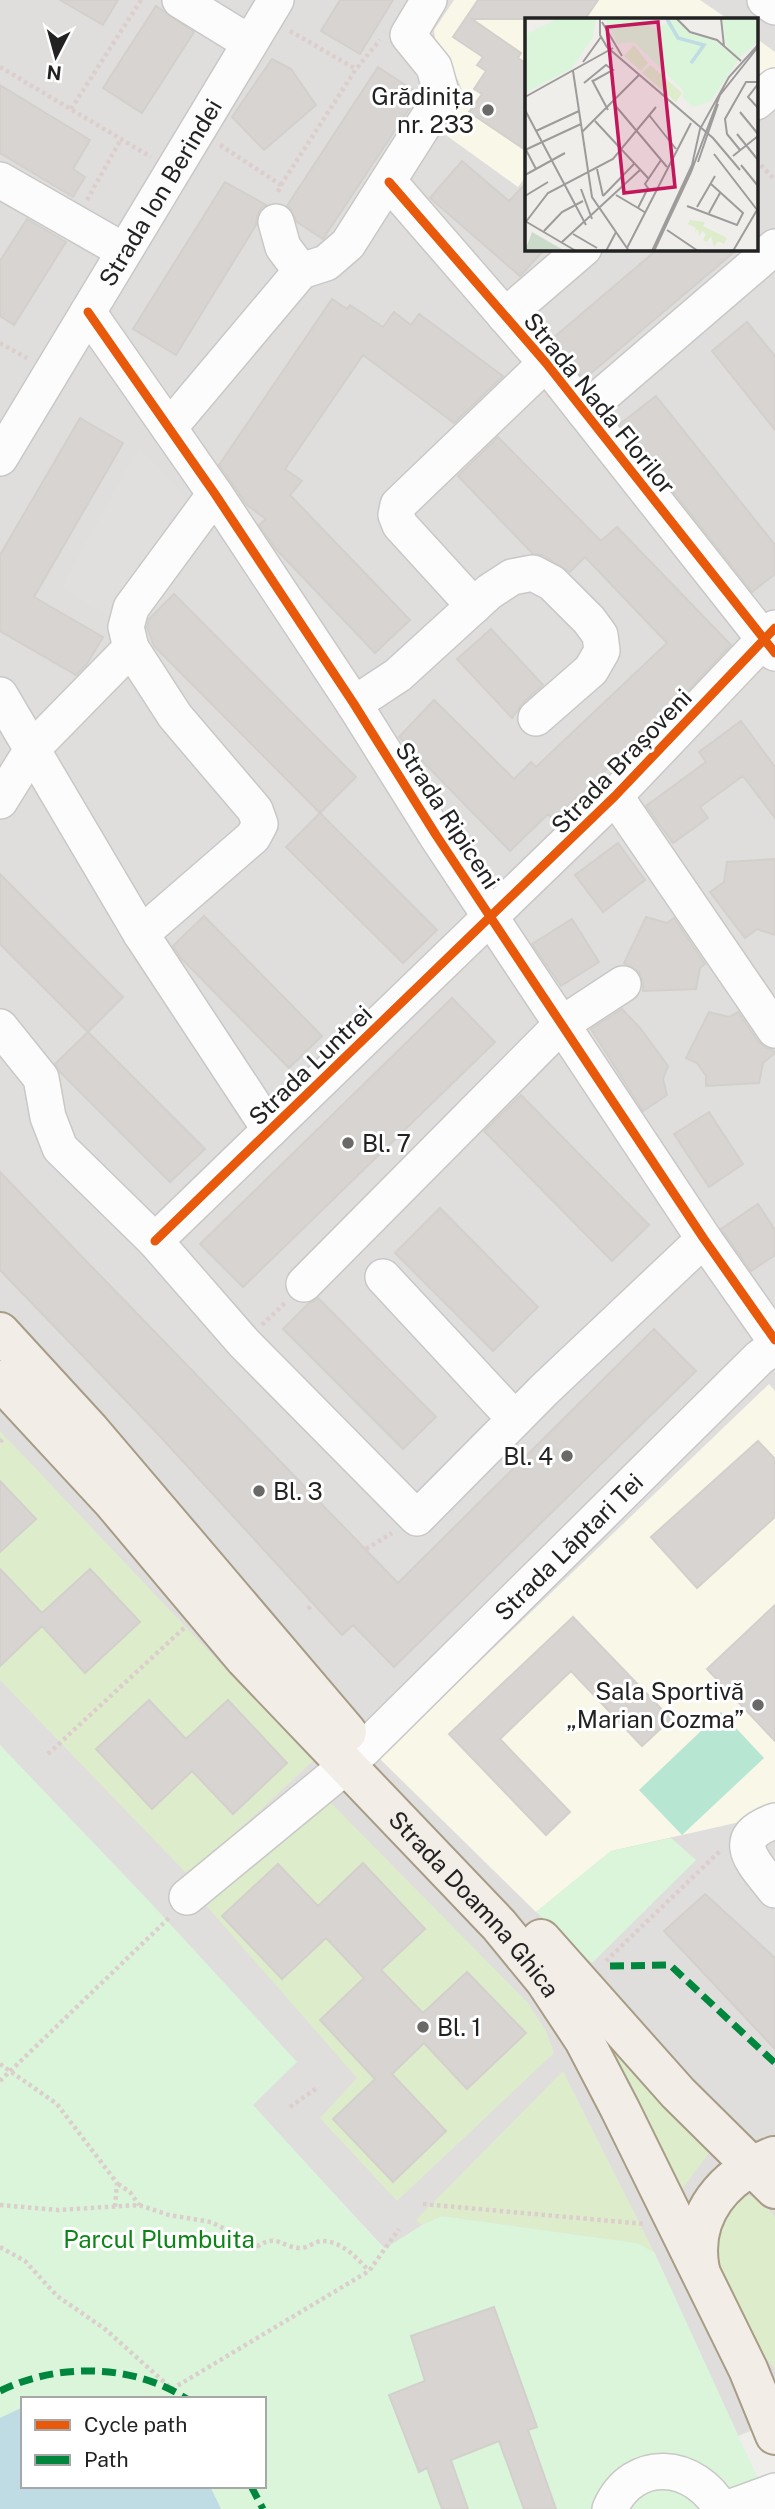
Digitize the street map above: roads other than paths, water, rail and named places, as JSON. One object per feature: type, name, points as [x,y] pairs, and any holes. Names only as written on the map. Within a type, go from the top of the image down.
[{"type":"main road","name":"Strada Doamna Ghica","points":[[1,1323],[43,1349],[90,1430],[441,1835],[523,1919],[678,2094],[768,2170]]},
{"type":"main road","name":"Strada Doamna Ghica","points":[[0,1380],[112,1502],[246,1659],[366,1746],[499,1925],[559,2000],[584,2040],[620,2109],[748,2370],[775,2435]]},
{"type":"main road","name":"Strada Doamna Ghica","points":[[3,1419],[69,1473],[112,1502]]},
{"type":"main road","points":[[702,2279],[698,2251],[706,2211],[725,2186],[768,2170]]},
{"type":"main road","points":[[748,2370],[775,2395]]},
{"type":"street","points":[[180,0],[264,20]]},
{"type":"street","points":[[169,428],[301,271],[326,262],[348,244],[442,96],[434,67],[408,36],[429,0]]},
{"type":"street","points":[[765,0],[775,7]]},
{"type":"street","name":"Strada Ion Berindei","points":[[0,456],[264,20]]},
{"type":"street","points":[[758,100],[775,86]]},
{"type":"street","points":[[0,180],[124,251]]},
{"type":"street","name":"Strada Nada Florilor","points":[[389,182],[546,363],[772,640]]},
{"type":"street","points":[[276,222],[283,247],[301,271]]},
{"type":"street","points":[[505,316],[582,250]]},
{"type":"street","points":[[584,411],[773,254]]},
{"type":"street","name":"Strada Ripiceni","points":[[88,312],[215,494],[354,704],[436,835],[704,1239],[775,1340]]},
{"type":"street","points":[[474,606],[400,525],[396,515],[398,505],[546,363]]},
{"type":"street","points":[[141,933],[253,837],[260,824],[256,810],[175,716],[131,648],[126,627],[131,608],[215,494]]},
{"type":"street","points":[[354,704],[398,675],[489,592],[512,577],[533,573],[552,583],[589,620],[600,635],[602,651],[591,670],[537,718]]},
{"type":"street","name":"Strada Brașoveni","points":[[492,918],[772,640]]},
{"type":"street","points":[[0,801],[33,748],[131,648]]},
{"type":"street","name":"Strada Luntrei","points":[[0,695],[141,933],[270,1130]]},
{"type":"street","points":[[615,796],[775,1030]]},
{"type":"street","name":"Strada Luntrei","points":[[155,1241],[492,918]]},
{"type":"street","points":[[304,1284],[562,1024],[623,984]]},
{"type":"street","points":[[0,1027],[21,1050],[41,1079],[48,1116],[60,1148],[155,1241],[244,1343],[417,1518],[515,1419],[704,1239]]},
{"type":"street","points":[[383,1277],[515,1419]]},
{"type":"street","name":"Strada Lăptari Tei","points":[[177,1908],[366,1746],[759,1358],[775,1346]]},
{"type":"street","points":[[775,1821],[754,1832],[747,1844],[747,1853],[775,1890]]},
{"type":"street","points":[[610,2509],[614,2499],[627,2485],[643,2475],[662,2471],[681,2473],[699,2481],[712,2494],[721,2509]]},
{"type":"street","points":[[726,2509],[775,2491]]},
{"type":"water","points":[[21,2408],[21,2488],[211,2488],[221,2509],[0,2509],[0,2418]]},
{"type":"place","name":"Grădinița nr. 233","points":[[488,110]]},
{"type":"place","name":"Bl. 7","points":[[348,1143]]},
{"type":"place","name":"Bl. 4","points":[[567,1456]]},
{"type":"place","name":"Bl. 3","points":[[259,1491]]},
{"type":"place","name":"Sala Sportivă „Marian Cozma”","points":[[758,1705]]},
{"type":"place","name":"Bl. 1","points":[[423,2027]]},
{"type":"park label","name":"Parcul Plumbuita","points":[[159,2239]]}]
